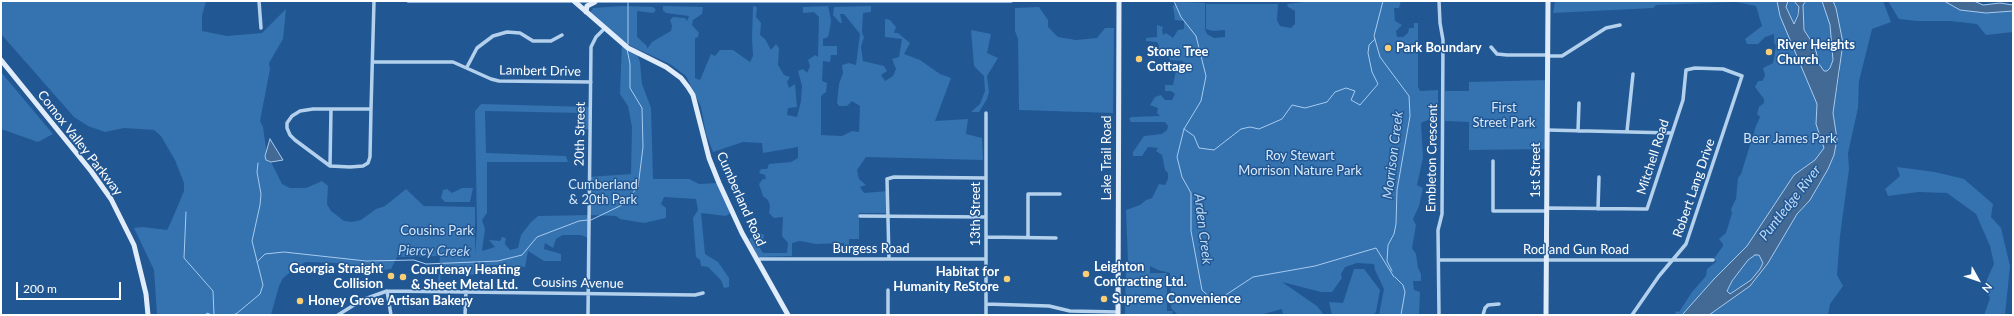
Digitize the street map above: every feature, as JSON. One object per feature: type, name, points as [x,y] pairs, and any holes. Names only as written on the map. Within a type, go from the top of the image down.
[{"type":"street","points":[[259,1],[261,28]]},
{"type":"street","points":[[371,109],[300,111],[292,116],[287,128],[290,135],[330,166],[357,167],[368,163],[370,157],[374,1]]},
{"type":"street","points":[[408,1],[1010,1]]},
{"type":"street","name":"Cumberland Road","points":[[575,1],[604,29],[628,48],[674,72],[688,86],[693,95],[709,158],[742,233],[788,315]]},
{"type":"street","name":"Lake Trail Road","points":[[1118,313],[1119,1]]},
{"type":"street","name":"Embleton Crescent","points":[[1439,315],[1438,230],[1442,214],[1443,48],[1440,23],[1440,1]]},
{"type":"street","name":"1st Street","points":[[1546,315],[1548,1]]},
{"type":"street","points":[[586,12],[587,6],[595,2]]},
{"type":"street","points":[[1491,47],[1497,54],[1506,56],[1562,56],[1606,28],[1620,25]]},
{"type":"street","name":"20th Street","points":[[588,315],[590,82],[592,46],[596,38],[604,29]]},
{"type":"street","points":[[467,68],[477,48],[484,40],[493,36],[507,32],[520,33],[533,41],[551,41],[562,35]]},
{"type":"street","name":"Comox Valley Parkway","points":[[1,60],[95,176],[111,198],[134,245],[146,294],[148,315]]},
{"type":"street","name":"Lambert Drive","points":[[373,62],[453,62],[491,79],[499,81],[590,82]]},
{"type":"street","name":"Mitchell Road","points":[[1494,161],[1493,210],[1647,209],[1683,100],[1686,70],[1695,68],[1723,69],[1742,76]]},
{"type":"street","points":[[1627,131],[1633,74]]},
{"type":"street","name":"Robert Lang Drive","points":[[1632,315],[1658,276],[1686,244],[1742,76]]},
{"type":"street","points":[[1578,103],[1578,131]]},
{"type":"street","points":[[330,166],[331,109]]},
{"type":"street","name":"13th Street","points":[[986,113],[986,315]]},
{"type":"street","points":[[1547,130],[1672,133]]},
{"type":"street","points":[[889,259],[887,179],[894,177],[986,178]]},
{"type":"street","points":[[1598,209],[1599,177]]},
{"type":"street","points":[[1028,237],[1028,194],[1060,194]]},
{"type":"street","points":[[860,216],[986,217]]},
{"type":"street","points":[[986,237],[1056,238]]},
{"type":"street","name":"Burgess Road","points":[[757,261],[760,259],[986,259]]},
{"type":"street","name":"Rod and Gun Road","points":[[1439,260],[1713,260]]},
{"type":"street","points":[[888,290],[888,315]]},
{"type":"street","points":[[388,291],[391,315]]},
{"type":"street","name":"Cousins Avenue","points":[[338,315],[362,300],[388,291],[695,295],[703,293]]},
{"type":"street","points":[[466,292],[466,315]]},
{"type":"street","points":[[986,304],[1049,306],[1070,311],[1118,313]]},
{"type":"street","points":[[1483,315],[1484,308],[1488,305],[1499,304]]},
{"type":"green space","name":"Cousins Park","points":[[1,1],[206,1],[202,16],[202,31],[227,36],[262,33],[286,9],[283,39],[269,63],[270,69],[260,121],[263,127],[268,162],[271,162],[282,184],[290,188],[306,188],[322,181],[328,186],[327,204],[331,211],[344,221],[352,222],[361,220],[376,209],[385,206],[406,189],[424,206],[475,207],[475,254],[477,229],[475,111],[481,104],[590,107],[590,129],[581,129],[582,113],[485,111],[486,153],[566,156],[568,162],[487,162],[487,213],[482,220],[485,229],[482,251],[495,247],[489,240],[500,241],[502,237],[506,238],[505,244],[510,250],[518,248],[521,235],[531,222],[538,216],[589,215],[589,238],[581,235],[563,235],[556,239],[553,248],[545,243],[544,249],[561,254],[561,261],[544,261],[528,251],[525,267],[492,265],[484,267],[481,262],[478,275],[444,273],[441,271],[440,285],[438,284],[440,256],[397,257],[391,269],[372,271],[336,263],[306,262],[298,266],[283,278],[279,286],[271,315],[157,315],[154,270],[134,228],[142,227],[167,230],[184,191],[184,183],[175,160],[161,136],[154,130],[124,128],[105,132],[88,126],[74,117],[1,34]]},
{"type":"green space","name":"Roy Stewart Morrison Nature Park","points":[[1312,1],[1401,1],[1399,8],[1394,8],[1395,21],[1402,25],[1396,31],[1397,37],[1403,37],[1408,33],[1409,28],[1414,28],[1414,23],[1418,23],[1418,87],[1420,91],[1438,90],[1438,119],[1430,119],[1421,123],[1423,158],[1417,185],[1423,188],[1419,206],[1413,219],[1416,225],[1412,248],[1416,254],[1418,268],[1421,274],[1421,281],[1413,281],[1414,290],[1420,292],[1419,315],[1379,315],[1384,289],[1375,270],[1374,264],[1357,263],[1345,267],[1341,274],[1342,278],[1332,292],[1321,292],[1282,282],[1317,306],[1324,315],[1283,315],[1282,309],[1260,315],[1178,315],[1171,308],[1170,273],[1150,266],[1150,273],[1167,273],[1167,311],[1173,311],[1172,315],[1125,315],[1126,264],[1132,264],[1128,262],[1126,210],[1140,205],[1146,200],[1152,198],[1159,184],[1165,185],[1168,179],[1168,173],[1165,170],[1162,155],[1156,151],[1158,148],[1148,147],[1142,156],[1133,156],[1133,152],[1144,136],[1162,134],[1167,130],[1168,126],[1165,122],[1131,122],[1129,119],[1131,117],[1160,116],[1157,113],[1158,108],[1150,105],[1155,97],[1161,95],[1165,100],[1172,100],[1175,94],[1171,91],[1165,91],[1165,85],[1173,85],[1176,70],[1183,70],[1183,61],[1170,60],[1167,54],[1160,53],[1157,42],[1146,41],[1146,38],[1157,37],[1157,25],[1163,27],[1163,35],[1166,33],[1173,38],[1178,30],[1184,29],[1184,21],[1175,20],[1173,6],[1177,2],[1205,3],[1205,29],[1207,34],[1214,38],[1225,37],[1225,30],[1213,31],[1206,29],[1206,4],[1278,4],[1277,20],[1280,26],[1291,28],[1295,24],[1295,11],[1288,7],[1287,4]]},
{"type":"green space","name":"Bear James Park","points":[[1555,1],[1777,1],[1780,16],[1820,97],[1826,143],[1824,154],[1735,262],[1732,262],[1714,279],[1682,315],[1675,315],[1676,311],[1679,312],[1692,292],[1706,276],[1707,269],[1717,261],[1713,260],[1723,246],[1719,239],[1726,233],[1732,213],[1731,209],[1736,199],[1738,178],[1741,174],[1760,117],[1757,114],[1759,107],[1764,103],[1764,99],[1755,87],[1758,81],[1762,81],[1765,76],[1763,68],[1773,63],[1776,46],[1774,43],[1774,34],[1765,37],[1758,44],[1747,44],[1745,39],[1762,26],[1756,6],[1736,2],[1656,5],[1653,8],[1553,13]]},
{"type":"green space","points":[[1788,1],[1794,1],[1799,7],[1794,24],[1786,7]]},
{"type":"green space","points":[[1806,1],[1822,1],[1830,25],[1833,60],[1827,71],[1823,71],[1819,64],[1815,47],[1804,30],[1803,5]]},
{"type":"green space","points":[[1833,1],[1883,1],[1891,22],[1872,29],[1859,81],[1858,108],[1848,153],[1849,169],[1840,236],[1837,275],[1843,286],[1830,304],[1828,315],[1709,315],[1730,299],[1730,294],[1727,291],[1732,281],[1748,260],[1755,255],[1774,252],[1797,214],[1810,200],[1828,169],[1834,155],[1837,139],[1833,113],[1840,72],[1836,8]]},
{"type":"green space","points":[[1888,1],[1944,1],[1960,10],[1986,13],[2013,11],[2013,32],[1986,35],[1977,24],[1950,21],[1918,21],[1899,19]]},
{"type":"green space","points":[[621,6],[653,7],[656,10],[653,13],[637,11],[637,37],[647,46],[647,49],[652,42],[671,31],[672,26],[670,20],[673,17],[685,18],[687,21],[689,16],[666,13],[663,10],[663,6],[703,7],[702,14],[693,20],[692,25],[699,33],[698,37],[695,38],[695,78],[700,80],[711,54],[715,56],[720,50],[733,50],[750,62],[753,56],[753,6],[757,7],[756,17],[761,23],[760,35],[765,39],[771,50],[776,44],[779,48],[778,65],[784,75],[790,77],[787,82],[789,88],[795,84],[797,107],[788,108],[787,115],[797,117],[801,101],[802,86],[798,71],[803,69],[807,73],[810,66],[808,60],[815,55],[818,57],[819,17],[814,12],[803,13],[803,7],[828,6],[831,20],[830,28],[828,37],[823,39],[823,46],[837,46],[837,55],[831,55],[830,62],[823,61],[822,81],[827,83],[826,92],[821,96],[821,135],[842,136],[852,131],[859,132],[860,106],[852,101],[847,106],[839,106],[837,103],[839,84],[843,73],[842,65],[849,63],[856,65],[860,34],[844,14],[840,14],[842,23],[840,23],[833,15],[834,7],[871,6],[871,12],[863,13],[862,33],[864,37],[861,47],[863,61],[884,66],[887,71],[881,75],[885,81],[893,76],[896,69],[892,59],[899,57],[902,39],[885,37],[885,19],[890,20],[896,27],[894,33],[898,33],[910,43],[904,54],[920,60],[940,74],[951,78],[935,121],[968,119],[966,134],[982,138],[983,160],[866,157],[857,170],[859,179],[866,185],[860,187],[864,193],[888,191],[886,213],[859,213],[859,239],[849,239],[849,252],[844,251],[844,243],[816,244],[800,241],[792,243],[792,256],[758,257],[749,239],[760,233],[764,235],[763,242],[759,242],[758,245],[763,253],[787,253],[788,243],[782,236],[783,217],[774,218],[769,213],[770,206],[768,200],[763,196],[759,184],[763,179],[766,179],[765,175],[759,173],[761,169],[767,169],[769,164],[791,162],[798,158],[798,147],[763,153],[762,143],[743,142],[713,152],[706,134],[701,107],[686,76],[670,64],[633,47],[615,35],[590,13],[593,8]]},
{"type":"green space","points":[[1039,7],[1048,20],[1048,27],[1058,37],[1076,40],[1097,38],[1105,28],[1114,28],[1113,113],[1019,110],[1018,39],[1015,31],[1015,8]]},
{"type":"green space","points":[[971,30],[991,34],[987,53],[998,58],[987,76],[989,92],[987,99],[979,112],[971,112],[980,104],[985,91],[984,76],[974,66]]},
{"type":"green space","name":"Cumberland & 20th Park","points":[[622,43],[636,52],[640,62],[642,84],[651,108],[653,179],[689,179],[699,184],[719,183],[732,212],[726,216],[701,213],[705,254],[718,262],[729,278],[729,287],[724,288],[721,280],[708,267],[701,266],[700,260],[696,257],[693,218],[698,210],[696,199],[664,197],[661,204],[666,208],[666,218],[644,223],[620,219],[616,216],[589,215],[589,177],[631,174],[632,127],[628,106],[620,94]]},
{"type":"green space","points":[[1,72],[53,134],[38,142],[1,129]]},
{"type":"green space","name":"First Street Park","points":[[1548,80],[1547,149],[1469,150],[1469,122],[1445,121],[1445,91],[1469,91],[1469,82]]},
{"type":"green space","points":[[1897,167],[1935,172],[1964,179],[1993,204],[1991,217],[2001,228],[2010,266],[2005,315],[1984,315],[1990,298],[1984,286],[1994,264],[1990,246],[1976,214],[1947,193],[1919,192],[1888,196],[1885,189],[1900,176]]},
{"type":"green space","points":[[462,188],[473,188],[470,202],[445,202],[441,198],[443,190],[447,189],[452,193]]},
{"type":"green space","points":[[1354,269],[1364,269],[1380,290],[1376,312],[1373,315],[1332,315],[1329,302],[1343,303]]},
{"type":"water","name":"Puntledge River","points":[[1777,1],[1788,1],[1786,7],[1794,24],[1798,15],[1799,7],[1794,1],[1806,1],[1803,5],[1804,30],[1815,47],[1819,64],[1824,71],[1827,71],[1833,60],[1830,25],[1822,1],[1833,1],[1836,8],[1843,43],[1833,113],[1837,139],[1834,155],[1828,169],[1810,200],[1797,214],[1768,263],[1750,286],[1709,315],[1682,315],[1714,279],[1747,246],[1794,175],[1815,160],[1824,148],[1816,124],[1817,104],[1780,16]],"holes":[[[1755,255],[1759,255],[1763,263],[1760,269],[1751,280],[1730,294],[1727,291],[1732,281],[1748,260]]]},
{"type":"water","points":[[1944,1],[1974,1],[1983,5],[2000,3],[2013,5],[2013,11],[1986,13],[1960,10]]},
{"type":"water","points":[[270,139],[283,160],[271,162],[266,160],[265,156]]},
{"type":"waterway","name":"Piercy Creek","points":[[628,1],[628,44]]},
{"type":"waterway","name":"Arden Creek","points":[[1174,1],[1181,17],[1196,36],[1206,76],[1201,101],[1184,129],[1177,157],[1182,177],[1191,193],[1191,231],[1202,290],[1215,302],[1253,277],[1315,266],[1376,248],[1394,277]]},
{"type":"waterway","name":"Morrison Creek","points":[[1383,1],[1374,36],[1380,57],[1409,96],[1410,116],[1397,190],[1396,224],[1394,234],[1388,245],[1387,261],[1392,271]]},
{"type":"waterway","points":[[1184,129],[1194,136],[1199,148],[1214,150],[1241,129],[1250,127],[1259,129],[1282,119],[1292,105],[1305,108],[1327,102],[1335,92],[1346,88],[1355,91],[1351,100],[1360,105],[1378,84],[1372,72],[1368,53],[1369,45],[1375,39]]},
{"type":"waterway","name":"Piercy Creek","points":[[591,220],[622,205],[638,187],[643,147],[642,108],[630,88],[630,64],[627,49]]},
{"type":"waterway","points":[[231,315],[236,314],[260,294],[263,285],[252,241],[261,194],[257,172],[258,163]]},
{"type":"waterway","points":[[186,212],[184,258],[213,291],[214,315]]},
{"type":"waterway","name":"Piercy Creek","points":[[257,262],[265,254],[284,252],[366,261],[414,260],[426,264],[498,261],[522,255],[537,237],[579,221],[588,220]]},
{"type":"waterway","name":"Morrison Creek","points":[[1395,277],[1403,285],[1405,292],[1401,315]]},
{"type":"waterway","name":"Piercy Creek","points":[[205,315],[207,313],[212,315]]},
{"type":"place","name":"Park Boundary","points":[[1388,48]]},
{"type":"place","name":"River Heights Church","points":[[1769,52]]},
{"type":"place","name":"Stone Tree Cottage","points":[[1139,59]]},
{"type":"place","name":"Leighton Contracting Ltd.","points":[[1086,274]]},
{"type":"place","name":"Georgia Straight Collision","points":[[391,276]]},
{"type":"place","name":"Courtenay Heating & Sheet Metal Ltd.","points":[[403,277]]},
{"type":"place","name":"Habitat for Humanity ReStore","points":[[1007,279]]},
{"type":"place","name":"Supreme Convenience","points":[[1104,299]]},
{"type":"place","name":"Honey Grove Artisan Bakery","points":[[300,301]]}]
